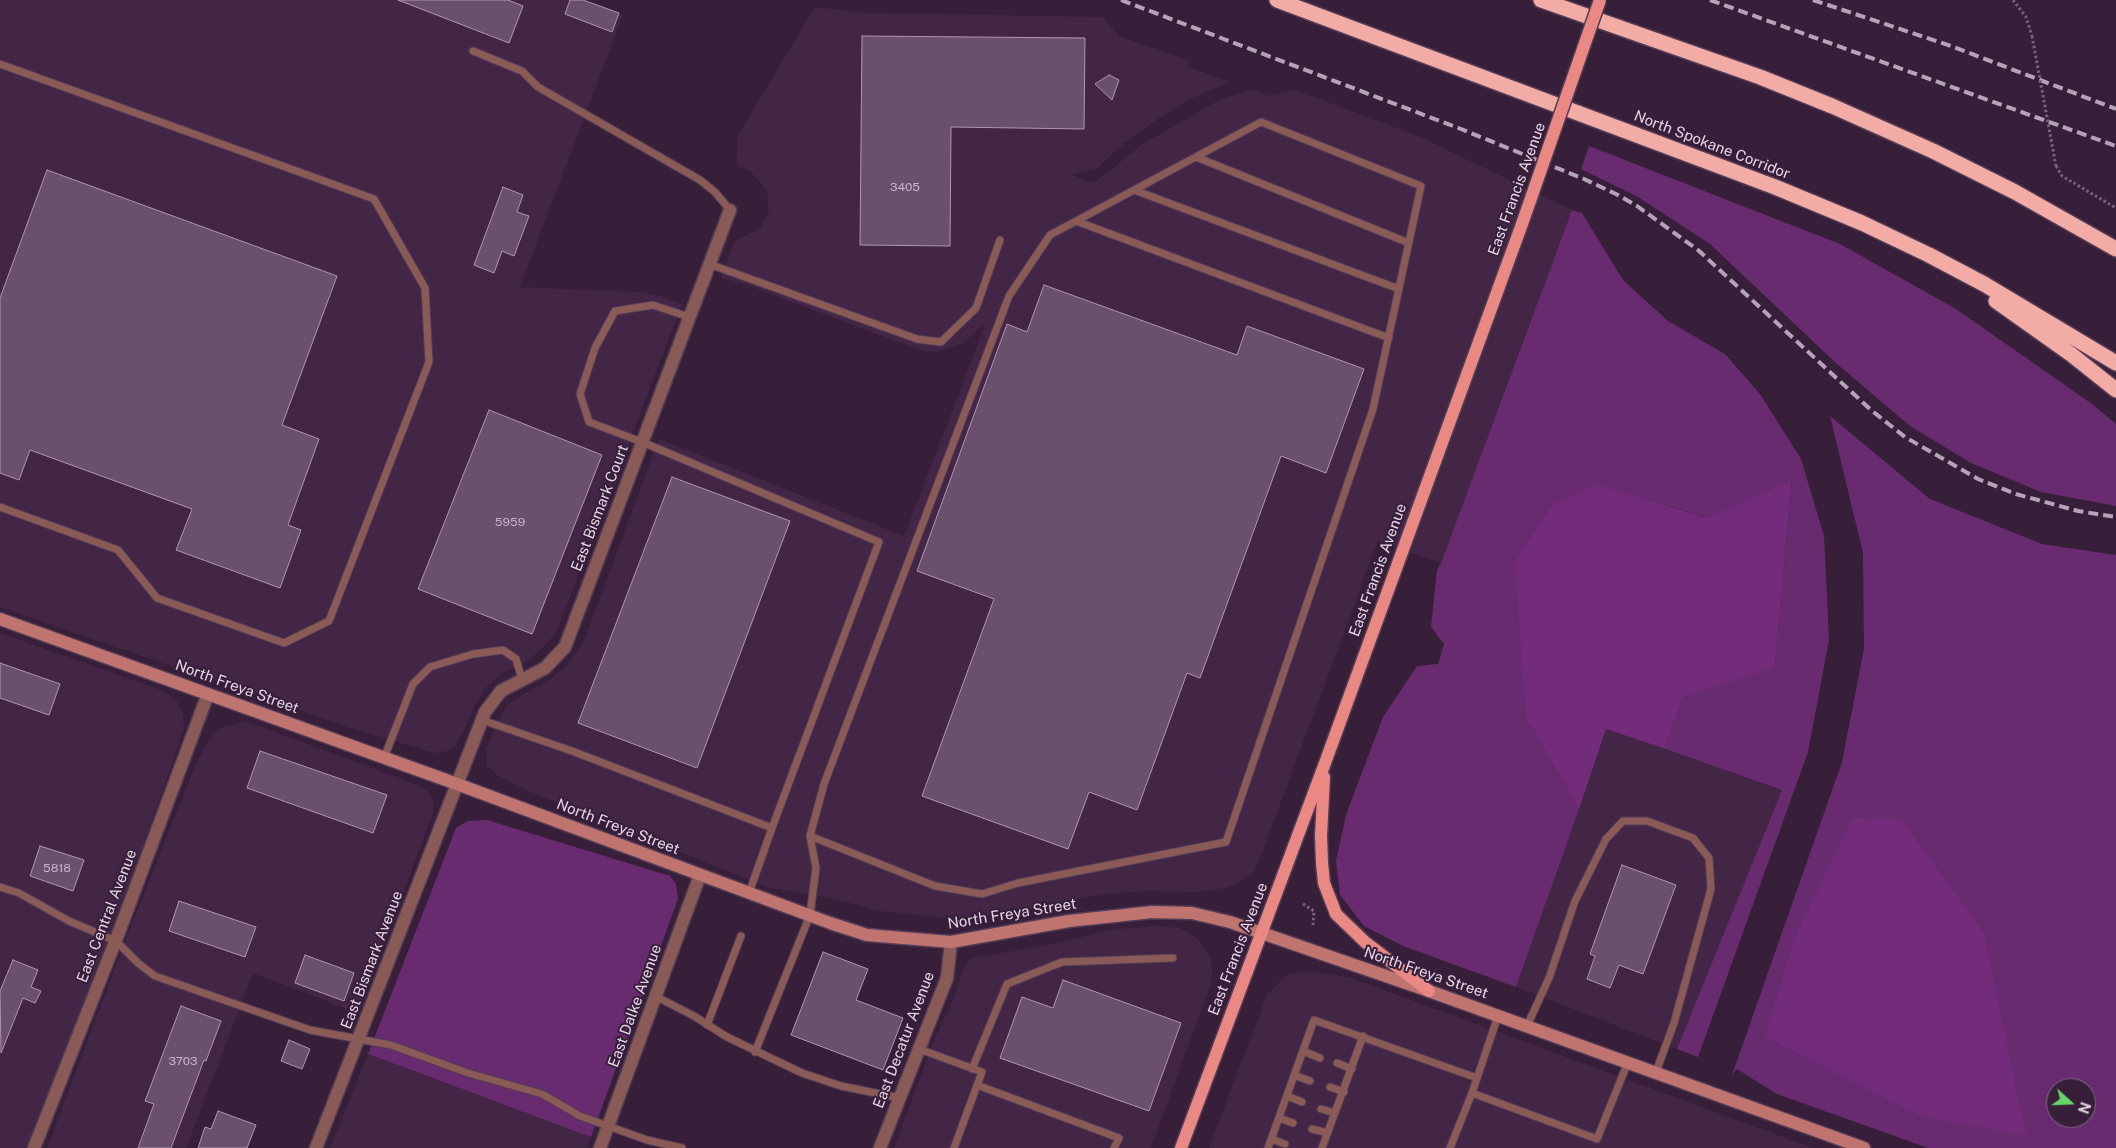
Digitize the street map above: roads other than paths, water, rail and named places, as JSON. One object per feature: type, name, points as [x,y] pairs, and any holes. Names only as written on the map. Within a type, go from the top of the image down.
[{"type":"highway","name":"North Spokane Corridor","points":[[1278,0],[1791,194],[1862,223],[1929,255],[2040,316],[2116,363]]},
{"type":"highway","points":[[1541,0],[1760,77],[1832,106],[1941,155],[2015,192],[2116,249]]},
{"type":"highway","points":[[1929,255],[2041,332],[2116,390]]},
{"type":"main road","name":"East Francis Avenue","points":[[1180,1148],[1325,763],[1522,224],[1600,0]]},
{"type":"main road","points":[[1325,763],[1321,836],[1324,883],[1329,900],[1336,914],[1348,927],[1429,991]]},
{"type":"street","name":"East Bismark Court","points":[[457,784],[485,712],[501,691],[545,668],[565,647],[730,210]]},
{"type":"street","name":"North Freya Street","points":[[0,619],[457,784],[749,894],[867,934],[951,942],[1069,920],[1152,912],[1192,913],[1230,922],[1429,991],[1864,1148]]},
{"type":"street","name":"East Central Avenue","points":[[34,1148],[116,941],[208,694]]},
{"type":"street","name":"East Bismark Avenue","points":[[316,1148],[457,784]]},
{"type":"street","name":"East Dalke Avenue","points":[[600,1148],[700,875]]},
{"type":"street","name":"East Decatur Avenue","points":[[880,1148],[947,978],[951,942]]},
{"type":"lane","points":[[473,51],[522,71],[538,87],[700,180],[715,192],[730,210]]},
{"type":"lane","points":[[0,64],[374,200],[425,288],[429,362],[329,621],[284,643],[157,598],[118,550],[0,508]]},
{"type":"lane","points":[[756,1052],[810,916],[816,868],[810,836],[824,784],[1009,296],[1050,235],[1261,122],[1421,186],[1373,409],[1226,842],[1018,883],[982,894],[935,886],[810,836]]},
{"type":"lane","points":[[1196,157],[1409,243]]},
{"type":"lane","points":[[1134,190],[1400,289]]},
{"type":"lane","points":[[1076,221],[1389,338]]},
{"type":"lane","points":[[709,264],[917,339],[941,342],[976,308],[1000,240]]},
{"type":"lane","points":[[690,317],[653,305],[615,311],[595,348],[580,394],[589,422],[642,442],[879,542],[749,894]]},
{"type":"lane","points":[[384,758],[412,684],[430,667],[473,654],[503,650],[516,659],[522,679]]},
{"type":"lane","points":[[482,720],[572,751],[772,828]]},
{"type":"lane","points":[[1527,1026],[1549,978],[1575,901],[1606,839],[1623,821],[1647,821],[1693,838],[1709,858],[1711,889],[1674,1023],[1656,1072]]},
{"type":"lane","points":[[0,887],[19,893],[69,921],[116,941],[138,963],[155,976],[310,1030],[391,1045],[468,1074],[542,1094],[580,1116],[647,1140],[682,1148]]},
{"type":"lane","points":[[707,1025],[741,936]]},
{"type":"lane","points":[[972,1069],[1006,984],[1062,962],[1173,958]]},
{"type":"lane","points":[[655,996],[756,1052],[802,1073],[841,1086],[900,1098]]},
{"type":"lane","points":[[1450,1148],[1472,1093],[1498,1016]]},
{"type":"lane","points":[[1268,1148],[1314,1020],[1364,1036],[1477,1078]]},
{"type":"lane","points":[[1322,1148],[1364,1036]]},
{"type":"lane","points":[[919,1049],[982,1072],[954,1148]]},
{"type":"lane","points":[[1303,1051],[1320,1058]]},
{"type":"lane","points":[[1472,1093],[1597,1139],[1628,1062]]},
{"type":"lane","points":[[1337,1063],[1352,1069]]},
{"type":"lane","points":[[1294,1075],[1310,1081]]},
{"type":"lane","points":[[977,1085],[1119,1138],[1114,1148]]},
{"type":"lane","points":[[1330,1087],[1344,1092]]},
{"type":"lane","points":[[1287,1096],[1302,1102]]},
{"type":"lane","points":[[1321,1109],[1336,1113]]},
{"type":"lane","points":[[1279,1118],[1293,1123]]},
{"type":"lane","points":[[1312,1129],[1328,1134]]},
{"type":"lane","points":[[1271,1139],[1286,1144]]},
{"type":"lane","points":[[647,1140],[649,1148]]},
{"type":"railway","points":[[1121,0],[1461,129],[1616,194],[1637,206],[1698,250],[1871,410],[1905,437],[1978,479],[2016,494],[2078,511],[2116,517]]},
{"type":"railway","points":[[1710,0],[2116,146]]},
{"type":"railway","points":[[1813,0],[1951,46],[2116,109]]}]
